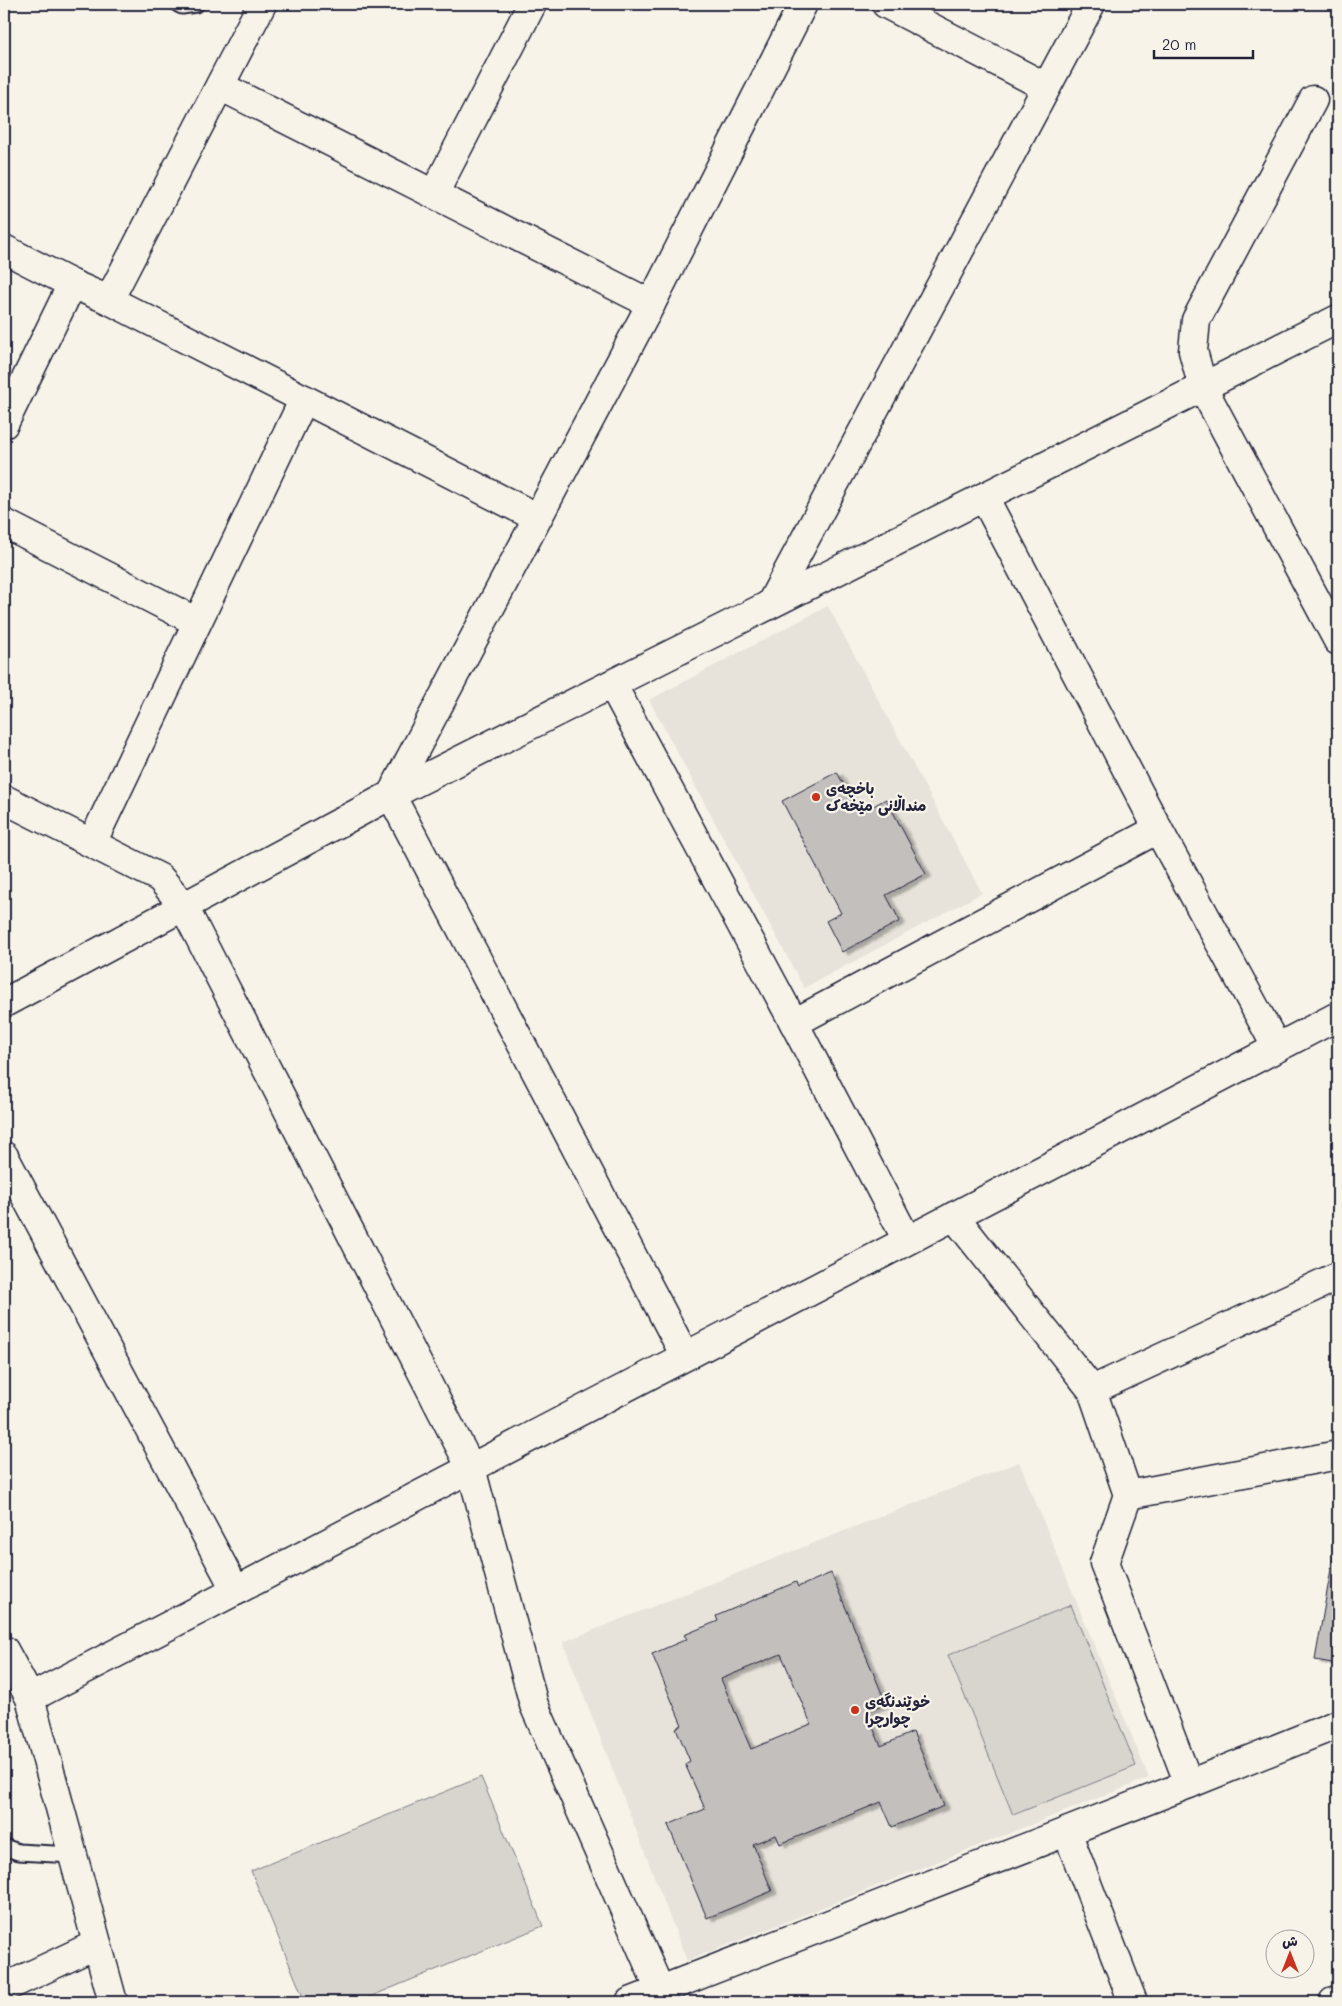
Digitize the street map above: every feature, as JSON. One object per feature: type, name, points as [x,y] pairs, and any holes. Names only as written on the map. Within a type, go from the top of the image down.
[{"type":"street","points":[[109,300],[262,4]]},
{"type":"street","points":[[434,194],[532,4]]},
{"type":"street","points":[[391,795],[536,517],[651,304],[803,4]]},
{"type":"street","points":[[886,4],[1046,87]]},
{"type":"street","points":[[771,603],[1091,4]]},
{"type":"street","points":[[220,86],[651,304]]},
{"type":"street","points":[[1313,100],[1196,320],[1192,351],[1203,388],[1338,641]]},
{"type":"street","points":[[4,249],[72,284],[109,300],[536,517]]},
{"type":"street","points":[[4,424],[72,284]]},
{"type":"street","points":[[4,1003],[183,905],[391,795],[1338,319]]},
{"type":"street","points":[[92,843],[304,399]]},
{"type":"street","points":[[984,497],[1158,829],[1277,1048]]},
{"type":"street","points":[[4,523],[198,622]]},
{"type":"street","points":[[612,684],[794,1023],[907,1240]]},
{"type":"street","points":[[391,795],[685,1356]]},
{"type":"street","points":[[4,799],[160,878],[183,905],[471,1468],[534,1705],[660,1990]]},
{"type":"street","points":[[794,1023],[1158,829]]},
{"type":"street","points":[[30,1698],[1338,1016]]},
{"type":"street","points":[[4,1156],[236,1591]]},
{"type":"street","points":[[954,1216],[1092,1390],[1128,1495],[1104,1564],[1188,1784]]},
{"type":"street","points":[[1092,1390],[1338,1276]]},
{"type":"street","points":[[1128,1495],[1338,1455]]},
{"type":"street","points":[[4,1650],[30,1698],[113,2002]]},
{"type":"street","points":[[630,2002],[1338,1724]]},
{"type":"street","points":[[1067,1832],[1132,2002]]},
{"type":"street","points":[[4,1988],[97,1944]]},
{"type":"street","points":[[1334,2002],[1338,2000]]},
{"type":"lane","points":[[178,4],[189,6],[196,4]]},
{"type":"lane","points":[[4,1846],[18,1852],[72,1855]]},
{"type":"shaded area","name":"باخچەی منداڵانی مێخەک","points":[[828,606],[982,893],[804,988],[649,700]]},
{"type":"shaded area","name":"خوێندنگەی چوارچرا","points":[[1019,1462],[1149,1778],[687,1961],[563,1642]]},
{"type":"shaded area","points":[[1071,1605],[1136,1766],[1013,1815],[948,1655]]},
{"type":"shaded area","points":[[481,1777],[543,1926],[357,2002],[305,2002],[251,1871]]},
{"type":"building","points":[[837,772],[859,814],[886,799],[926,874],[886,895],[900,921],[842,952],[826,921],[841,913],[782,801]]},
{"type":"building","points":[[1335,1546],[1338,1547],[1338,1664],[1315,1660]]},
{"type":"building","points":[[831,1573],[886,1703],[866,1712],[881,1746],[913,1732],[944,1806],[892,1827],[881,1802],[780,1844],[776,1835],[753,1844],[772,1891],[707,1918],[668,1825],[705,1809],[685,1764],[690,1761],[676,1728],[682,1725],[652,1654],[687,1639],[684,1635],[718,1621],[716,1616],[796,1582],[798,1587]],"holes":[[[781,1654],[811,1724],[751,1749],[721,1679]]]},
{"type":"place","name":"باخچەی منداڵانی مێخەک","points":[[816,797]]},
{"type":"place","name":"خوێندنگەی چوارچرا","points":[[855,1710]]}]
